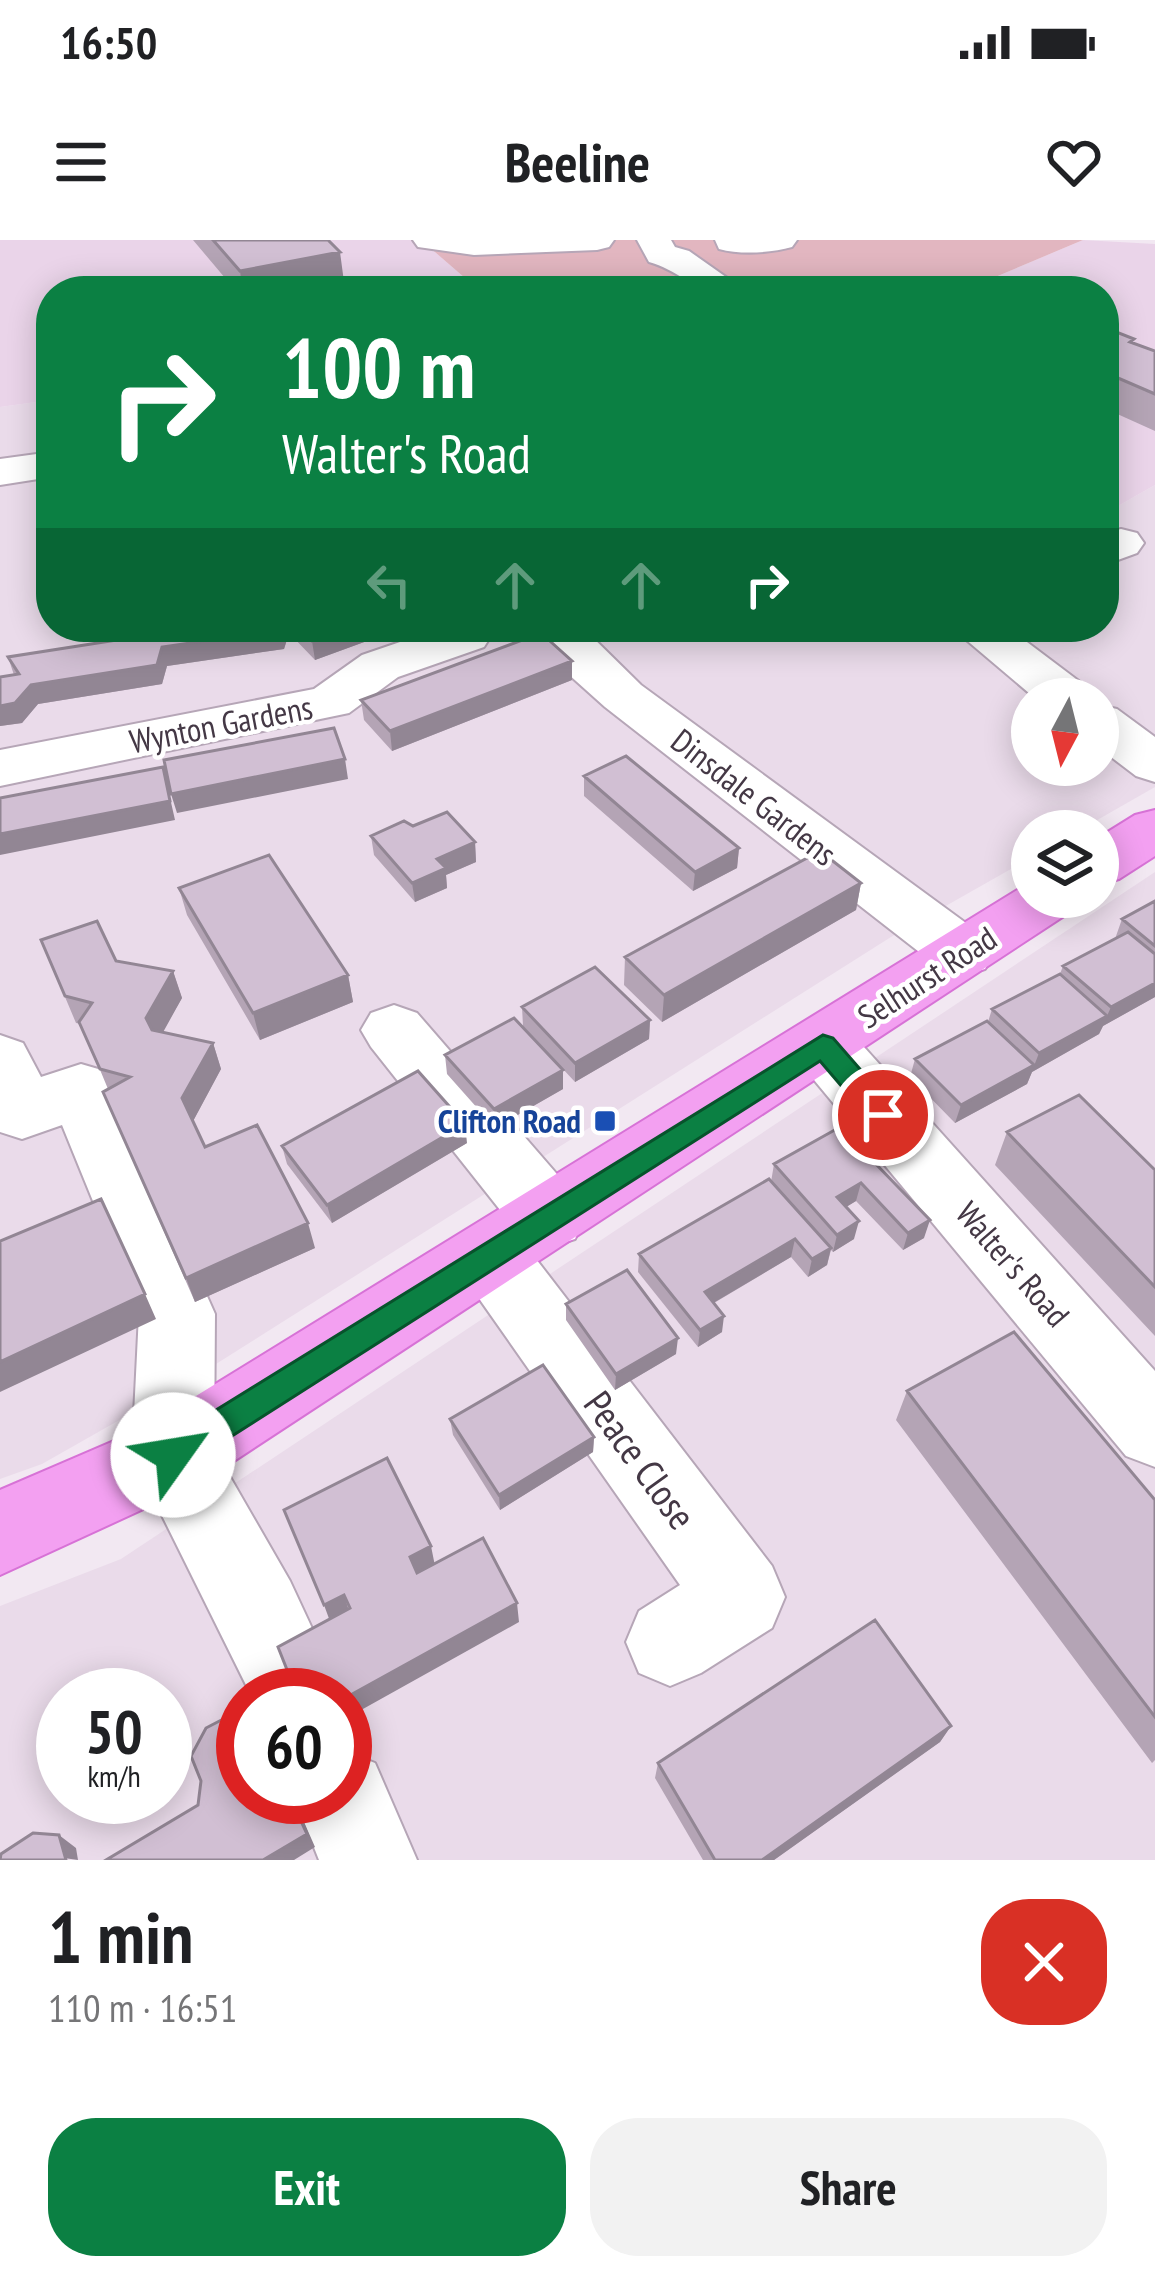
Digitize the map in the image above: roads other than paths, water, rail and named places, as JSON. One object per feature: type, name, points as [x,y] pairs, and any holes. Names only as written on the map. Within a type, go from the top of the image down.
[{"type":"main road","points":[[1119,852],[1155,829]]},
{"type":"main road","name":"Selhurst Road","points":[[0,1532],[173,1455],[823,1046],[1017,918]]},
{"type":"street","points":[[395,240],[427,255],[474,244],[597,240]]},
{"type":"street","points":[[654,240],[662,255],[677,258],[700,276]]},
{"type":"street","points":[[715,276],[721,241],[780,240]]},
{"type":"street","points":[[0,472],[36,467]]},
{"type":"street","name":"Wynton Gardens","points":[[0,768],[330,702],[380,666],[428,642]]},
{"type":"street","name":"Dinsdale Gardens","points":[[567,642],[623,696],[963,953]]},
{"type":"street","points":[[995,642],[1042,678]]},
{"type":"street","points":[[1119,737],[1155,764]]},
{"type":"street","points":[[394,1030],[519,1236]]},
{"type":"street","name":"Walter's Road","points":[[823,1046],[1155,1429]]},
{"type":"street","points":[[0,1061],[22,1112],[81,1090],[177,1314],[173,1455],[285,1668]]},
{"type":"street","name":"Peace Close","points":[[519,1236],[741,1597],[670,1642]]},
{"type":"street","points":[[353,1824],[368,1860]]},
{"type":"place","name":"Clifton Road","points":[[605,1121]]}]
